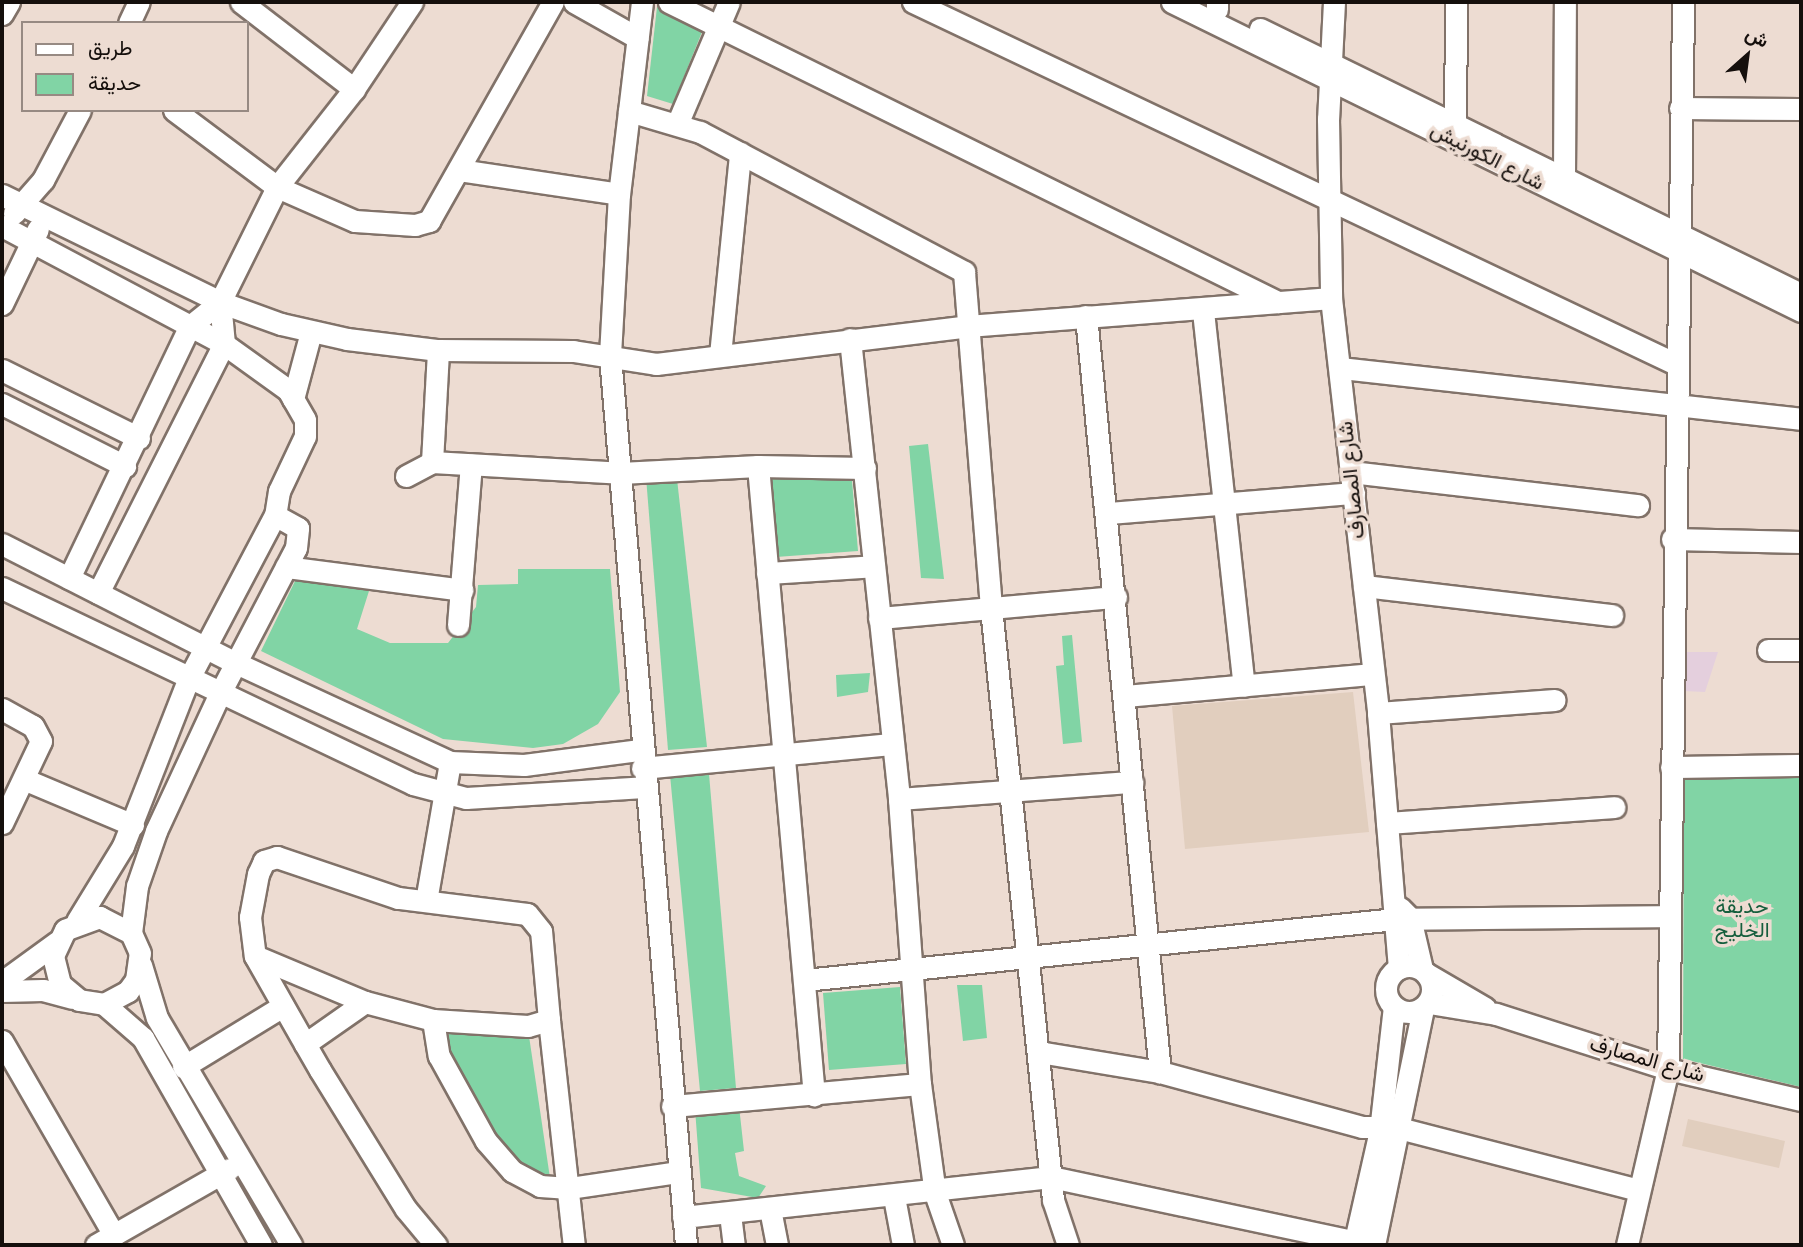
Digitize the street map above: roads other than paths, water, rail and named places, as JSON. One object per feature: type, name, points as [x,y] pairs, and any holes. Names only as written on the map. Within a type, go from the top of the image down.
[{"type":"street","points":[[2,14],[9,2]]},
{"type":"street","points":[[241,2],[354,89]]},
{"type":"street","points":[[69,578],[139,438],[190,327],[220,302],[277,187],[354,89],[412,2]]},
{"type":"street","points":[[177,112],[277,187],[355,221],[401,228],[429,221],[553,2]]},
{"type":"street","points":[[574,2],[638,38]]},
{"type":"street","points":[[642,2],[619,194],[610,356],[642,769],[677,1172],[686,1245]]},
{"type":"street","points":[[669,2],[1278,302]]},
{"type":"street","points":[[678,122],[729,2]]},
{"type":"street","points":[[913,2],[1676,364]]},
{"type":"street","name":"شارع الكورنيش","points":[[1172,2],[1455,124],[1564,178],[1801,311]]},
{"type":"street","name":"شارع المصارف","points":[[1334,2],[1328,200],[1331,298],[1341,368],[1378,713],[1387,823],[1399,912],[1399,968]]},
{"type":"street","points":[[1455,124],[1456,2]]},
{"type":"street","points":[[1564,178],[1565,2]]},
{"type":"street","points":[[1627,1245],[1668,1069],[1672,539],[1683,2]]},
{"type":"street","name":"شارع الكورنيش","points":[[1212,4],[1330,69],[1677,242],[1801,295]]},
{"type":"street","points":[[1680,108],[1801,109]]},
{"type":"street","points":[[629,111],[678,122],[964,272],[991,608],[1051,1177],[1068,1245]]},
{"type":"street","points":[[2,304],[44,217],[43,180],[79,112]]},
{"type":"street","points":[[720,355],[740,153]]},
{"type":"street","points":[[459,170],[619,194]]},
{"type":"street","points":[[2,982],[57,942],[77,921],[133,825],[188,680],[275,515],[279,491],[305,436],[305,420],[293,399],[223,344],[32,242],[3,231],[10,199],[43,180]]},
{"type":"street","points":[[10,199],[220,302],[311,332],[438,350],[610,356],[656,363],[968,326],[1086,316],[1203,311],[1331,298]]},
{"type":"street","points":[[98,593],[223,344],[220,302]]},
{"type":"street","points":[[1203,311],[1244,686]]},
{"type":"street","points":[[1086,316],[1109,513],[1160,1072]]},
{"type":"street","points":[[293,399],[311,332]]},
{"type":"street","points":[[850,339],[866,468],[891,744],[899,799],[920,1084],[935,1193],[953,1245]]},
{"type":"street","points":[[432,462],[438,350]]},
{"type":"street","points":[[1341,368],[1801,419]]},
{"type":"street","points":[[2,370],[139,438]]},
{"type":"street","points":[[2,404],[125,466]]},
{"type":"street","points":[[406,476],[432,462],[621,473],[758,466],[866,468]]},
{"type":"street","points":[[458,625],[463,590],[471,465]]},
{"type":"street","points":[[758,466],[814,1096]]},
{"type":"street","points":[[1109,513],[1224,503],[1352,482],[1638,505]]},
{"type":"street","points":[[275,515],[299,528],[296,548],[219,695],[156,831],[137,886],[131,933],[140,953],[149,1002],[183,1067],[291,1245]]},
{"type":"street","points":[[1672,539],[1801,542]]},
{"type":"street","points":[[2,544],[205,648],[450,762],[642,769]]},
{"type":"street","points":[[766,573],[874,566]]},
{"type":"street","points":[[286,568],[463,590]]},
{"type":"street","points":[[1364,586],[1612,615]]},
{"type":"street","points":[[2,587],[219,695],[444,793],[466,799],[642,769],[891,744]]},
{"type":"street","points":[[879,618],[1116,597]]},
{"type":"street","points":[[1768,650],[1801,650]]},
{"type":"street","points":[[1125,696],[1373,674]]},
{"type":"street","points":[[1378,713],[1555,700]]},
{"type":"street","points":[[2,709],[38,731],[40,750],[2,823]]},
{"type":"street","points":[[426,901],[450,762]]},
{"type":"street","points":[[1671,767],[1801,765]]},
{"type":"street","points":[[26,780],[133,825]]},
{"type":"street","points":[[899,799],[1132,782]]},
{"type":"street","points":[[1387,823],[1614,807]]},
{"type":"street","points":[[436,1245],[405,1209],[255,956],[250,917],[258,874],[264,861],[277,857],[398,898],[527,914],[541,931],[573,1245]]},
{"type":"street","points":[[805,980],[1028,955],[1148,946],[1399,912],[1671,916]]},
{"type":"street","name":"شارع المصارف","points":[[1399,912],[1425,972],[1496,1014]]},
{"type":"street","points":[[77,921],[100,917],[131,933]]},
{"type":"street","points":[[57,942],[54,970],[60,984],[79,1000]]},
{"type":"street","points":[[104,1004],[128,991],[140,967],[140,953]]},
{"type":"street","points":[[255,956],[365,1002],[433,1020],[528,1026],[549,1020]]},
{"type":"street","points":[[683,1217],[935,1193],[1051,1177],[1363,1244],[1387,1129],[1433,988],[1425,972],[1399,968],[1386,986],[1394,1007],[1387,1129]]},
{"type":"street","points":[[2,991],[43,990],[104,1004],[143,1038],[217,1176],[261,1245]]},
{"type":"street","points":[[305,1044],[365,1002]]},
{"type":"street","points":[[183,1067],[284,1006]]},
{"type":"street","points":[[1394,1007],[1409,1013],[1426,1006]]},
{"type":"street","name":"شارع المصارف","points":[[1426,1006],[1496,1014],[1668,1069],[1801,1100]]},
{"type":"street","points":[[433,1020],[439,1056],[486,1141],[512,1171],[540,1186],[569,1188],[677,1172]]},
{"type":"street","points":[[2,1041],[105,1240],[240,1163]]},
{"type":"street","points":[[1039,1052],[1160,1072],[1639,1190]]},
{"type":"street","points":[[672,1106],[814,1096],[920,1084]]},
{"type":"street","points":[[894,1197],[903,1245]]},
{"type":"street","points":[[770,1209],[777,1245]]},
{"type":"street","points":[[730,1214],[734,1245]]},
{"type":"park label","name":"حديقة الخليج","points":[[1742,919]]}]
